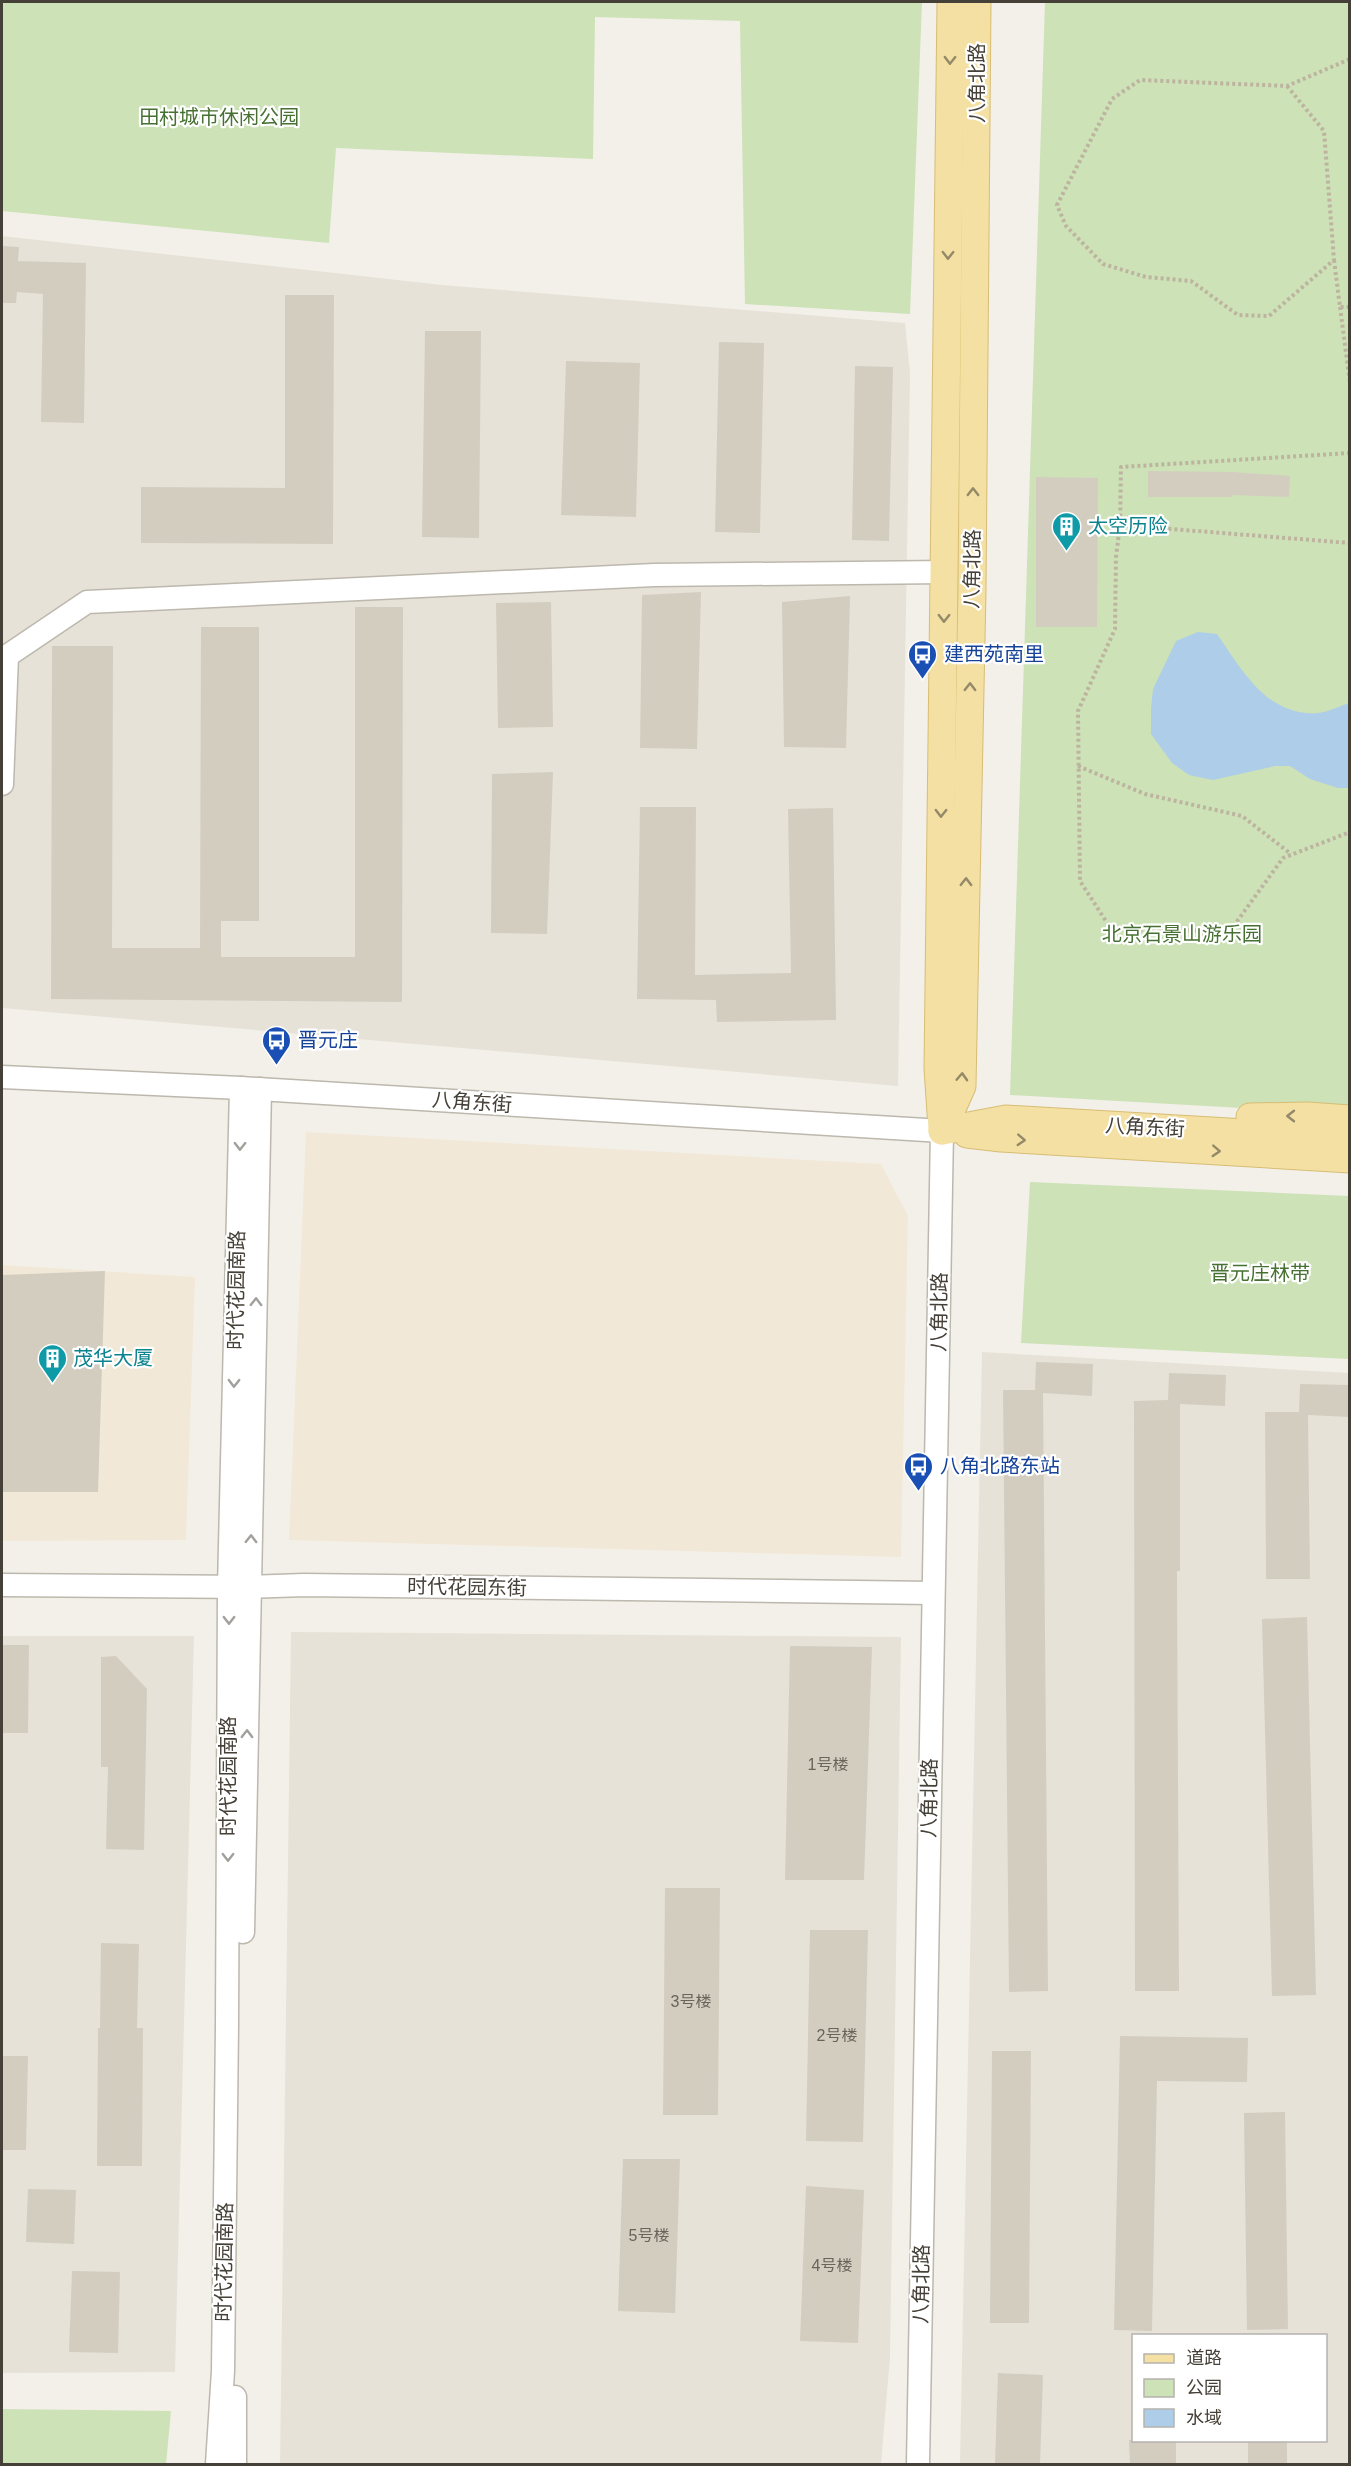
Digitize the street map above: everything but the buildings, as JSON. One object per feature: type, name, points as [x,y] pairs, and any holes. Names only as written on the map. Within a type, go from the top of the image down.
[{"type":"main road","name":"八角北路","points":[[942,1131],[938,1068],[951,2]]},
{"type":"main road","name":"八角北路","points":[[942,1131],[962,1086],[972,590],[977,2]]},
{"type":"main road","points":[[1141,1127],[1262,1116],[1350,1119]]},
{"type":"main road","name":"八角东街","points":[[942,1131],[1006,1119],[1350,1139]]},
{"type":"main road","name":"八角东街","points":[[942,1131],[1001,1138],[1350,1159]]},
{"type":"street","points":[[2,784],[4,655],[87,602],[654,575],[945,572]]},
{"type":"street","name":"八角东街","points":[[2,1077],[250,1088],[942,1131]]},
{"type":"street","name":"时代花园南路","points":[[217,2464],[224,2312],[228,2026],[250,1088]]},
{"type":"street","name":"八角北路","points":[[918,2464],[942,1131]]},
{"type":"street","name":"时代花园东街","points":[[2,1585],[239,1587],[304,1585],[933,1593]]},
{"type":"street","name":"时代花园南路","points":[[235,2464],[239,1587]]},
{"type":"path","points":[[1334,260],[1269,316],[1238,315],[1191,281],[1146,277],[1103,264],[1066,226],[1057,204],[1112,99],[1140,80],[1287,86],[1350,59]]},
{"type":"path","points":[[1287,86],[1324,131],[1334,260],[1350,383]]},
{"type":"path","points":[[1340,307],[1350,307]]},
{"type":"path","points":[[1350,453],[1121,467],[1115,630],[1078,711],[1080,881],[1111,929],[1230,931],[1283,858],[1350,832]]},
{"type":"path","points":[[1120,525],[1350,543]]},
{"type":"path","points":[[1078,766],[1145,794],[1242,816],[1292,854]]},
{"type":"shaded area","points":[[2,236],[442,285],[905,323],[910,373],[898,1086],[2,1008]]},
{"type":"shaded area","points":[[306,1132],[881,1164],[908,1216],[901,1557],[289,1540]]},
{"type":"shaded area","points":[[2,1265],[195,1277],[186,1540],[2,1541]]},
{"type":"shaded area","points":[[982,1352],[1349,1373],[1349,2464],[960,2464]]},
{"type":"shaded area","points":[[291,1632],[901,1637],[890,2357],[881,2464],[280,2464]]},
{"type":"shaded area","points":[[2,1636],[194,1636],[175,2372],[2,2373]]},
{"type":"green space","name":"田村城市休闲公园","points":[[2,2],[922,2],[910,314],[745,304],[740,21],[595,17],[593,159],[336,148],[329,243],[2,211]]},
{"type":"green space","name":"北京石景山游乐园","points":[[1045,2],[1349,2],[1349,1114],[1010,1095]]},
{"type":"green space","name":"晋元庄林带","points":[[1030,1182],[1349,1196],[1349,1359],[1021,1343]]},
{"type":"green space","points":[[2,2409],[171,2411],[166,2464],[2,2464]]},
{"type":"water","points":[[1198,632],[1217,634],[1246,676],[1270,699],[1284,707],[1300,712],[1318,713],[1349,703],[1349,788],[1338,788],[1310,779],[1290,766],[1275,766],[1213,780],[1189,775],[1172,763],[1151,734],[1153,689],[1176,641]]},
{"type":"place","name":"太空历险","points":[[1067,552]]},
{"type":"place","name":"建西苑南里","points":[[923,680]]},
{"type":"place","name":"晋元庄","points":[[277,1066]]},
{"type":"place","name":"茂华大厦","points":[[52,1384]]},
{"type":"place","name":"八角北路东站","points":[[919,1492]]}]
